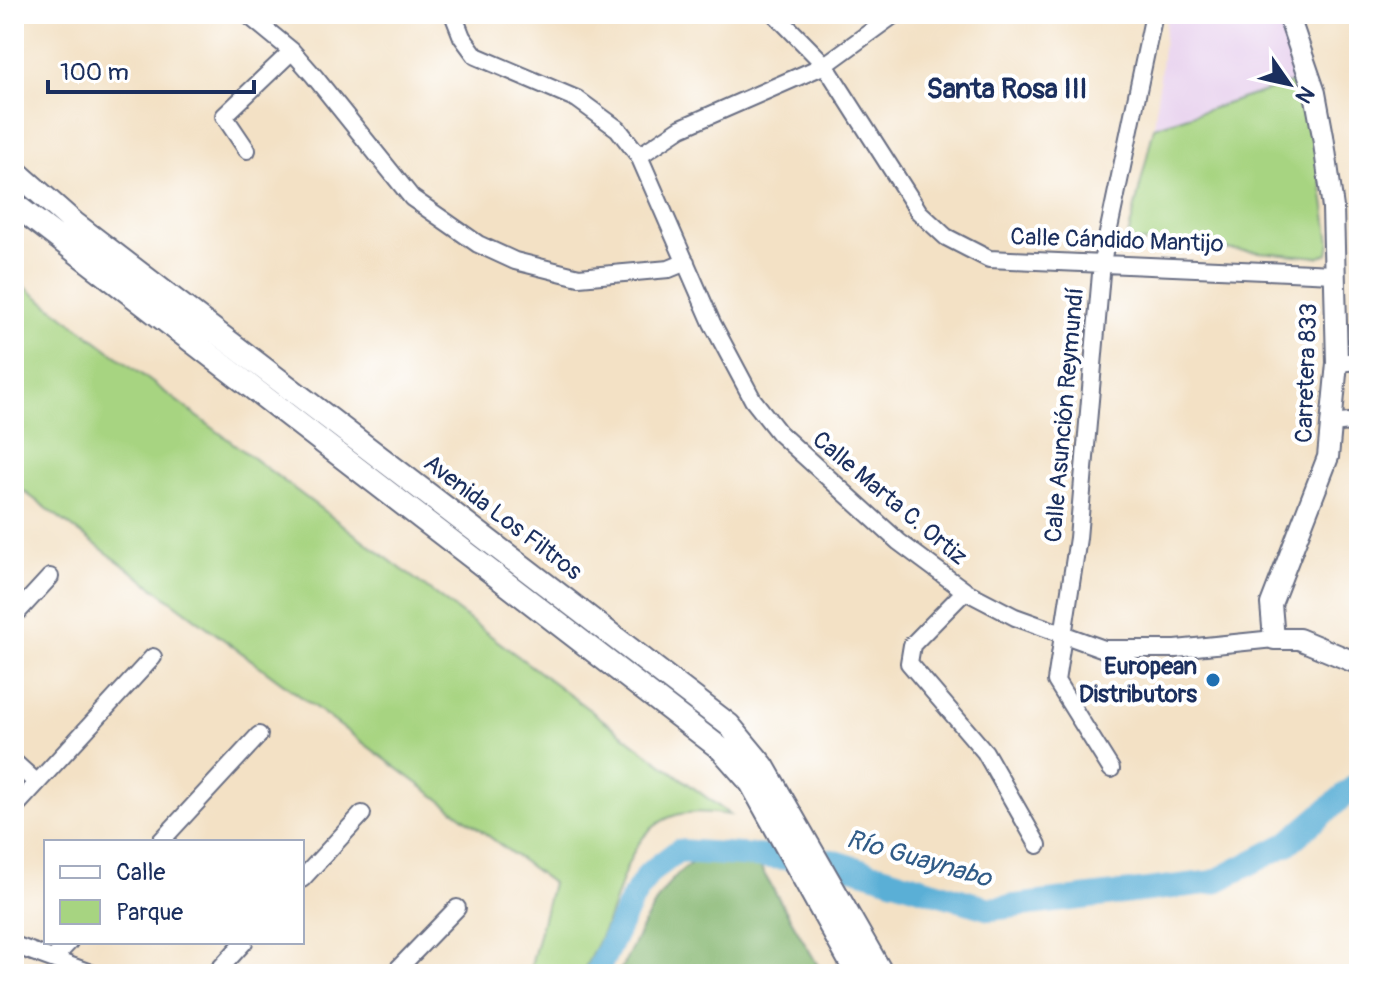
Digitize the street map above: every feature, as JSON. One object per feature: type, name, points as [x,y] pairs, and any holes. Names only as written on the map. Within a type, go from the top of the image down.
[{"type":"main road","name":"Avenida Los Filtros","points":[[14,170],[74,223],[711,708],[744,741],[753,769],[867,968]]},
{"type":"main road","name":"Avenida Los Filtros","points":[[14,204],[753,769]]},
{"type":"street","points":[[247,14],[292,51],[372,145],[412,198],[478,244],[515,261],[579,277],[669,269],[686,262]]},
{"type":"street","name":"Calle Marta C. Ortiz","points":[[453,14],[462,37],[476,56],[577,99],[618,129],[639,156],[735,370],[779,433],[878,525],[965,591],[1015,617],[1104,649],[1176,649],[1274,639]]},
{"type":"street","name":"Calle Cándido Mantijo","points":[[775,14],[825,65],[919,212],[946,237],[989,259],[1334,274]]},
{"type":"street","points":[[639,156],[681,128],[825,65],[895,14]]},
{"type":"street","name":"Calle Asunción Reymundí","points":[[1111,769],[1056,681],[1078,538],[1102,262],[1154,14]]},
{"type":"street","name":"Carretera 833","points":[[1274,639],[1271,604],[1323,474],[1332,424],[1337,363],[1333,208],[1318,107],[1288,14]]},
{"type":"street","points":[[247,150],[224,116],[292,51]]},
{"type":"street","points":[[1337,363],[1359,361]]},
{"type":"street","points":[[1332,424],[1359,421]]},
{"type":"street","points":[[14,616],[50,577]]},
{"type":"street","points":[[965,591],[912,645],[909,663],[985,752],[1038,845]]},
{"type":"street","points":[[1274,639],[1299,639],[1359,664]]},
{"type":"street","points":[[14,808],[153,657]]},
{"type":"street","points":[[162,840],[259,735]]},
{"type":"street","points":[[14,762],[37,783]]},
{"type":"street","points":[[304,877],[362,814]]},
{"type":"street","points":[[393,974],[457,908]]},
{"type":"street","points":[[53,959],[67,944]]},
{"type":"street","points":[[215,974],[242,944]]},
{"type":"street","points":[[14,945],[93,974]]},
{"type":"shaded area","points":[[1167,14],[1280,14],[1306,78],[1154,127]]},
{"type":"green space","points":[[1306,78],[1330,242],[1328,254],[1319,257],[1127,241],[1154,127]]},
{"type":"green space","points":[[14,279],[730,815],[683,813],[668,818],[644,836],[629,861],[606,924],[582,974],[529,974],[552,883],[14,484]]},
{"type":"green space","points":[[715,853],[756,860],[823,974],[618,974],[668,885],[697,860]]},
{"type":"waterway","name":"Río Guaynabo","points":[[596,974],[631,901],[649,873],[678,851],[832,861],[990,909],[1214,882],[1287,844],[1359,783]]},
{"type":"place","name":"European Distributors","points":[[1213,680]]},
{"type":"district","name":"Santa Rosa III","points":[[1007,88]]}]
